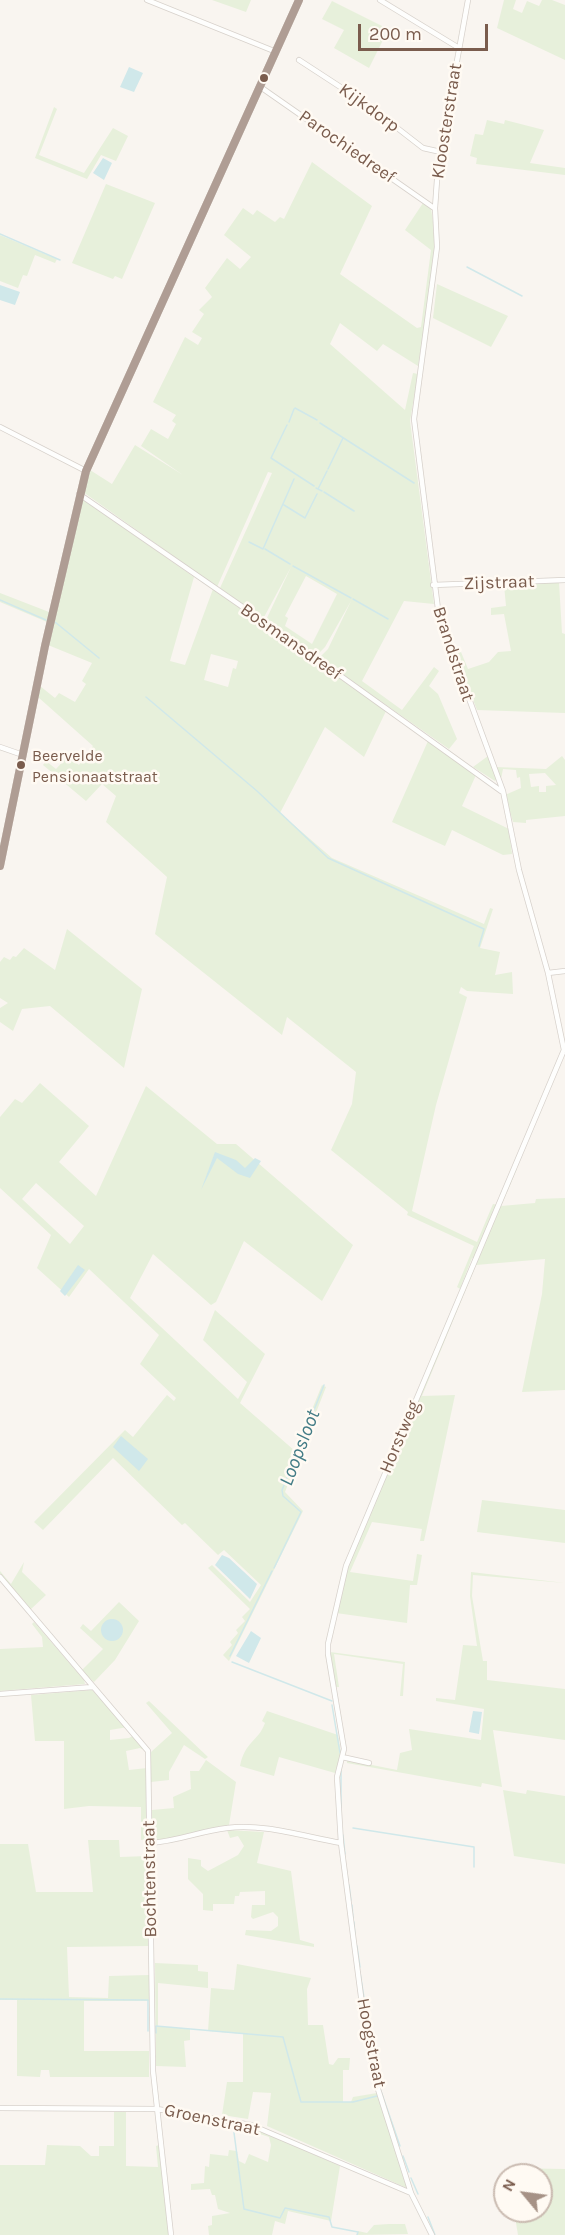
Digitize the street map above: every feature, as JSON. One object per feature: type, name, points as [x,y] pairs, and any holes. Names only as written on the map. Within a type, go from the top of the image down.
[{"type":"street","points":[[147,0],[274,51]]},
{"type":"street","points":[[0,866],[86,471],[299,0]]},
{"type":"street","points":[[380,0],[459,48]]},
{"type":"street","name":"Kloosterstraat","points":[[435,208],[441,152],[468,0]]},
{"type":"street","name":"Kijkdorp","points":[[299,60],[365,103],[423,148],[441,152]]},
{"type":"street","name":"Parochiedreef","points":[[259,86],[435,208]]},
{"type":"street","name":"Brandstraat","points":[[435,208],[437,247],[414,419],[433,585],[439,617],[503,791],[519,870],[548,973],[565,1051]]},
{"type":"street","points":[[0,427],[86,471]]},
{"type":"street","name":"Bosmansdreef","points":[[79,495],[292,641],[503,791]]},
{"type":"street","name":"Zijstraat","points":[[433,585],[565,580]]},
{"type":"street","points":[[0,747],[23,755]]},
{"type":"street","points":[[548,973],[565,971]]},
{"type":"street","name":"Horstweg","points":[[341,1843],[337,1777],[344,1749],[328,1654],[340,1586],[503,1189],[565,1051]]},
{"type":"street","name":"Bochtenstraat","points":[[0,1577],[148,1748],[153,2071],[171,2235]]},
{"type":"street","points":[[0,1694],[93,1687]]},
{"type":"street","points":[[342,1757],[369,1763]]},
{"type":"street","points":[[150,1843],[181,1840],[233,1827],[263,1829],[341,1843]]},
{"type":"street","name":"Hoogstraat","points":[[341,1843],[366,2035],[378,2087],[411,2193],[432,2235]]},
{"type":"street","name":"Groenstraat","points":[[0,2108],[157,2109],[251,2125],[411,2193]]},
{"type":"green space","points":[[212,0],[251,0],[246,12]]},
{"type":"green space","points":[[504,0],[516,0],[513,9],[522,13],[527,1],[539,6],[542,0],[552,0],[565,5],[565,60],[497,28]]},
{"type":"green space","points":[[332,1],[382,26],[379,33],[385,36],[369,68],[334,48],[344,30],[322,19]]},
{"type":"green space","points":[[54,107],[57,109],[39,155],[84,173],[113,128],[128,136],[116,161],[101,155],[87,179],[35,158]]},
{"type":"green space","points":[[487,120],[504,124],[505,120],[544,130],[530,163],[565,168],[565,175],[476,164],[477,158],[470,156],[475,134],[483,135]]},
{"type":"green space","points":[[312,162],[372,206],[340,274],[417,328],[421,327],[431,250],[405,230],[423,203],[431,209],[434,228],[433,268],[418,366],[383,344],[377,351],[340,323],[330,344],[405,410],[413,373],[418,374],[410,421],[434,604],[404,601],[362,681],[402,710],[434,667],[439,671],[429,686],[438,694],[457,739],[449,749],[319,658],[328,649],[351,601],[325,647],[316,656],[266,620],[291,567],[263,619],[220,588],[272,473],[268,472],[217,587],[83,492],[90,470],[112,484],[135,445],[183,475],[141,446],[151,429],[168,439],[176,424],[172,421],[176,415],[153,402],[185,337],[198,345],[202,338],[192,332],[204,314],[199,310],[212,297],[205,288],[227,258],[240,269],[251,257],[224,235],[243,208],[253,215],[257,210],[275,222],[280,217],[284,219]],"holes":[[[306,576],[337,594],[312,644],[285,626],[288,618],[285,616]]]},
{"type":"green space","points":[[106,184],[155,203],[122,279],[115,276],[113,279],[72,263]]},
{"type":"green space","points":[[0,235],[57,259],[55,263],[35,255],[27,276],[23,275],[18,288],[0,281]]},
{"type":"green space","points":[[437,284],[508,316],[491,347],[433,318]]},
{"type":"green space","points":[[84,500],[194,577],[170,661],[185,665],[213,589],[386,711],[364,757],[325,727],[280,813],[332,858],[484,924],[490,908],[493,909],[480,948],[500,952],[495,975],[512,972],[513,994],[467,991],[461,987],[459,993],[467,997],[436,1105],[412,1211],[477,1242],[493,1204],[498,1205],[514,1168],[517,1169],[501,1206],[535,1203],[536,1199],[565,1198],[565,1390],[522,1392],[542,1294],[545,1259],[476,1265],[422,1396],[455,1395],[424,1541],[420,1541],[422,1529],[372,1522],[350,1572],[413,1581],[417,1554],[422,1555],[417,1585],[410,1585],[407,1623],[336,1613],[346,1571],[475,1259],[472,1258],[460,1289],[457,1287],[474,1246],[407,1215],[408,1212],[331,1150],[352,1104],[356,1072],[287,1017],[282,1035],[155,934],[167,877],[106,822],[116,796],[102,784],[86,801],[43,765],[46,761],[56,769],[68,756],[79,765],[93,746],[38,697],[40,686],[55,698],[59,693],[75,702],[86,684],[82,681],[92,663],[48,645],[81,501]],"holes":[[[211,654],[238,661],[236,669],[233,668],[228,687],[204,680]]]},
{"type":"green space","points":[[559,582],[562,633],[565,634],[565,713],[477,710],[455,654],[461,652],[468,669],[489,662],[498,652],[511,651],[504,614],[491,615],[491,608],[506,606],[504,585]]},
{"type":"green space","points":[[0,593],[49,612],[47,622],[0,602]]},
{"type":"green space","points":[[428,741],[476,775],[462,806],[509,829],[512,854],[503,855],[452,830],[445,846],[392,822]]},
{"type":"green space","points":[[488,756],[497,779],[495,781],[473,767]]},
{"type":"green space","points":[[562,756],[565,760],[565,816],[526,820],[526,823],[513,822],[505,795],[521,788],[520,777],[517,778],[516,770],[503,769],[501,779],[496,767],[546,769]],"holes":[[[545,773],[556,785],[546,786],[546,792],[539,792],[539,786],[531,787],[529,774]]]},
{"type":"green space","points":[[67,929],[142,989],[124,1068],[50,1006],[22,1009],[13,1031],[0,1022],[0,1008],[8,1003],[0,998],[0,962],[4,957],[10,960],[13,956],[16,957],[24,948],[55,970]]},
{"type":"green space","points":[[40,1083],[89,1126],[59,1162],[96,1196],[146,1086],[217,1144],[236,1144],[353,1245],[322,1301],[244,1241],[216,1302],[211,1305],[153,1254],[130,1298],[238,1399],[247,1382],[203,1340],[215,1310],[265,1354],[240,1403],[295,1451],[322,1385],[326,1387],[285,1492],[303,1511],[229,1661],[223,1655],[232,1645],[230,1642],[238,1633],[236,1630],[245,1621],[242,1617],[250,1609],[208,1568],[212,1565],[250,1602],[261,1585],[224,1550],[218,1555],[185,1523],[182,1525],[113,1458],[43,1530],[34,1522],[125,1430],[133,1437],[167,1395],[174,1401],[176,1398],[140,1364],[159,1335],[89,1269],[69,1297],[37,1268],[51,1235],[0,1188],[0,1117],[15,1099],[22,1103]],"holes":[[[36,1183],[84,1226],[70,1244],[22,1199]]]},
{"type":"green space","points":[[482,1500],[565,1510],[565,1543],[477,1532]]},
{"type":"green space","points":[[24,1562],[22,1572],[46,1595],[30,1610],[0,1575],[0,1571],[11,1584]]},
{"type":"green space","points":[[471,1572],[565,1583],[473,1575],[472,1596],[483,1661],[487,1661],[487,1680],[565,1689],[565,1740],[493,1730],[502,1787],[482,1783],[481,1787],[347,1763],[347,1760],[397,1770],[400,1753],[412,1750],[409,1729],[481,1740],[484,1709],[436,1701],[436,1698],[455,1700],[463,1645],[477,1646],[470,1596]]},
{"type":"green space","points":[[119,1602],[139,1621],[115,1660],[94,1682],[81,1671],[103,1649],[80,1628],[83,1624],[91,1631]]},
{"type":"green space","points":[[34,1622],[85,1684],[0,1691],[0,1649],[43,1647],[42,1637],[32,1624]]},
{"type":"green space","points":[[330,1652],[405,1662],[403,1696],[400,1696],[403,1664],[334,1654],[339,1687],[336,1687]]},
{"type":"green space","points":[[92,1690],[128,1727],[110,1730],[110,1740],[129,1738],[134,1735],[147,1752],[140,1748],[126,1751],[129,1770],[147,1768],[148,1839],[141,1840],[141,1807],[89,1806],[64,1809],[64,1741],[35,1741],[31,1695]]},
{"type":"green space","points":[[149,1701],[208,1757],[205,1759],[184,1745],[169,1772],[169,1780],[151,1782],[151,1752],[172,1733],[146,1703]]},
{"type":"green space","points":[[267,1711],[338,1735],[341,1753],[335,1773],[279,1757],[274,1776],[240,1766],[245,1751],[265,1723],[262,1721]]},
{"type":"green space","points":[[206,1760],[236,1782],[229,1825],[180,1839],[153,1840],[151,1837],[152,1810],[174,1808],[173,1797],[191,1789],[190,1771],[199,1771]]},
{"type":"green space","points":[[503,1790],[526,1794],[527,1790],[565,1796],[565,1864],[514,1856]]},
{"type":"green space","points":[[227,1830],[264,1832],[257,1863],[291,1871],[300,1940],[314,1944],[314,1947],[245,1935],[246,1930],[271,1931],[278,1926],[278,1917],[273,1912],[253,1919],[251,1917],[252,1905],[265,1905],[265,1891],[240,1892],[239,1896],[235,1896],[234,1904],[213,1904],[213,1911],[203,1910],[203,1894],[188,1879],[188,1858],[201,1860],[201,1866],[208,1871],[238,1855],[244,1846],[238,1836],[230,1838]]},
{"type":"green space","points":[[88,1840],[119,1840],[120,1857],[148,1856],[149,1946],[67,1947],[69,1997],[108,1998],[109,1976],[149,1975],[149,2001],[84,2001],[84,2051],[149,2051],[149,2077],[50,2077],[49,2070],[41,2070],[40,2077],[17,2076],[17,2000],[0,2000],[0,1844],[28,1844],[36,1892],[93,1892]]},
{"type":"green space","points":[[155,1963],[198,1965],[198,1971],[208,1972],[208,1988],[158,1983],[158,2026],[190,2029],[190,2040],[184,2041],[186,2067],[156,2066]]},
{"type":"green space","points":[[237,1964],[311,1978],[307,1989],[308,2025],[323,2025],[329,2064],[333,2065],[338,2058],[350,2058],[349,2070],[343,2070],[343,2102],[351,2102],[353,2097],[377,2093],[409,2189],[267,2126],[271,2093],[253,2092],[248,2119],[222,2115],[227,2082],[243,2082],[243,2034],[208,2031],[211,1988],[234,1990]]},
{"type":"green space","points":[[114,2112],[126,2112],[126,2166],[158,2167],[156,2146],[159,2145],[169,2235],[0,2235],[0,2165],[45,2165],[47,2145],[80,2146],[91,2156],[99,2156],[99,2146],[114,2146]]},
{"type":"green space","points":[[253,2127],[340,2166],[331,2221],[288,2211],[285,2224],[275,2221],[272,2235],[209,2235],[208,2226],[212,2225],[212,2216],[230,2213],[218,2209],[215,2195],[212,2195],[210,2189],[191,2190],[191,2184],[204,2183],[205,2166],[209,2167],[210,2154],[228,2156],[229,2150],[237,2151],[239,2161],[245,2164],[249,2154],[268,2162],[271,2145],[269,2137],[254,2132]]},
{"type":"green space","points":[[553,2169],[565,2169],[565,2235],[518,2235],[516,2223],[553,2223]]},
{"type":"green space","points":[[405,2224],[408,2234],[358,2235],[358,2231],[367,2233],[374,2225]]},
{"type":"water","points":[[129,67],[143,73],[134,92],[120,87]]},
{"type":"water","points":[[103,158],[112,163],[104,180],[93,173]]},
{"type":"water","points":[[0,285],[20,292],[15,305],[0,300]]},
{"type":"water","points":[[215,1152],[236,1160],[245,1168],[255,1158],[261,1161],[250,1178],[238,1174],[217,1158],[201,1190]]},
{"type":"water","points":[[78,1265],[85,1270],[65,1296],[60,1291]]},
{"type":"water","points":[[121,1436],[148,1459],[139,1471],[113,1447]]},
{"type":"water","points":[[222,1555],[229,1558],[257,1584],[250,1599],[215,1565]]},
{"type":"water","points":[[112,1619],[120,1622],[123,1630],[120,1638],[112,1641],[104,1638],[101,1630],[104,1622]]},
{"type":"water","points":[[251,1631],[261,1638],[249,1663],[236,1656]]},
{"type":"water","points":[[473,1711],[482,1712],[479,1734],[469,1732]]},
{"type":"waterway","points":[[0,234],[60,260]]},
{"type":"waterway","points":[[467,267],[522,296]]},
{"type":"waterway","points":[[295,408],[317,420]]},
{"type":"waterway","points":[[289,422],[294,409]]},
{"type":"waterway","points":[[320,423],[414,483]]},
{"type":"waterway","points":[[287,425],[271,458],[314,486]]},
{"type":"waterway","points":[[328,469],[343,438]]},
{"type":"waterway","points":[[318,489],[327,471]]},
{"type":"waterway","points":[[249,542],[263,549],[294,479]]},
{"type":"waterway","points":[[316,488],[322,491]]},
{"type":"waterway","points":[[324,492],[354,511]]},
{"type":"waterway","points":[[284,505],[305,518],[317,494]]},
{"type":"waterway","points":[[265,549],[290,564]]},
{"type":"waterway","points":[[293,566],[351,598]]},
{"type":"waterway","points":[[353,599],[388,619]]},
{"type":"waterway","points":[[0,600],[46,620]]},
{"type":"waterway","points":[[55,622],[99,658]]},
{"type":"waterway","points":[[146,697],[257,791],[328,858],[484,929],[479,946]]},
{"type":"waterway","name":"Loopsloot","points":[[274,1568],[301,1512],[283,1496],[282,1490],[324,1385]]},
{"type":"waterway","name":"Loopsloot","points":[[230,1656],[272,1571]]},
{"type":"waterway","name":"Loopsloot","points":[[232,1662],[332,1701]]},
{"type":"waterway","name":"Loopsloot","points":[[332,1705],[340,1753]]},
{"type":"waterway","name":"Loopsloot","points":[[341,1771],[341,1808]]},
{"type":"waterway","points":[[353,1828],[474,1847],[474,1867]]},
{"type":"waterway","name":"Loopsloot","points":[[343,1835],[345,1854]]},
{"type":"waterway","name":"Loopsloot","points":[[346,1867],[348,1881]]},
{"type":"waterway","name":"Loopsloot","points":[[349,1885],[351,1900]]},
{"type":"waterway","name":"Loopsloot","points":[[352,1905],[353,1918]]},
{"type":"waterway","name":"Loopsloot","points":[[354,1922],[355,1935]]},
{"type":"waterway","name":"Loopsloot","points":[[357,1946],[360,1967]]},
{"type":"waterway","name":"Loopsloot","points":[[360,1972],[365,2004]]},
{"type":"waterway","points":[[0,1999],[148,2000],[148,2031]]},
{"type":"waterway","name":"Loopsloot","points":[[366,2009],[368,2029]]},
{"type":"waterway","points":[[156,2033],[156,2026],[283,2037],[301,2102],[353,2102],[377,2096]]},
{"type":"waterway","name":"Loopsloot","points":[[369,2036],[380,2082]]},
{"type":"waterway","name":"Loopsloot","points":[[381,2091],[400,2146]]},
{"type":"waterway","points":[[233,2125],[244,2209],[280,2218],[285,2208],[329,2217],[332,2227],[358,2232],[357,2235]]},
{"type":"waterway","name":"Loopsloot","points":[[403,2156],[409,2172]]},
{"type":"waterway","name":"Loopsloot","points":[[411,2178],[418,2194]]},
{"type":"waterway","name":"Loopsloot","points":[[428,2217],[435,2235]]},
{"type":"transit line","points":[[0,866],[45,646],[86,471],[299,0]]},
{"type":"place","name":"Beervelde Pensionaatstraat","points":[[21,765]]}]
